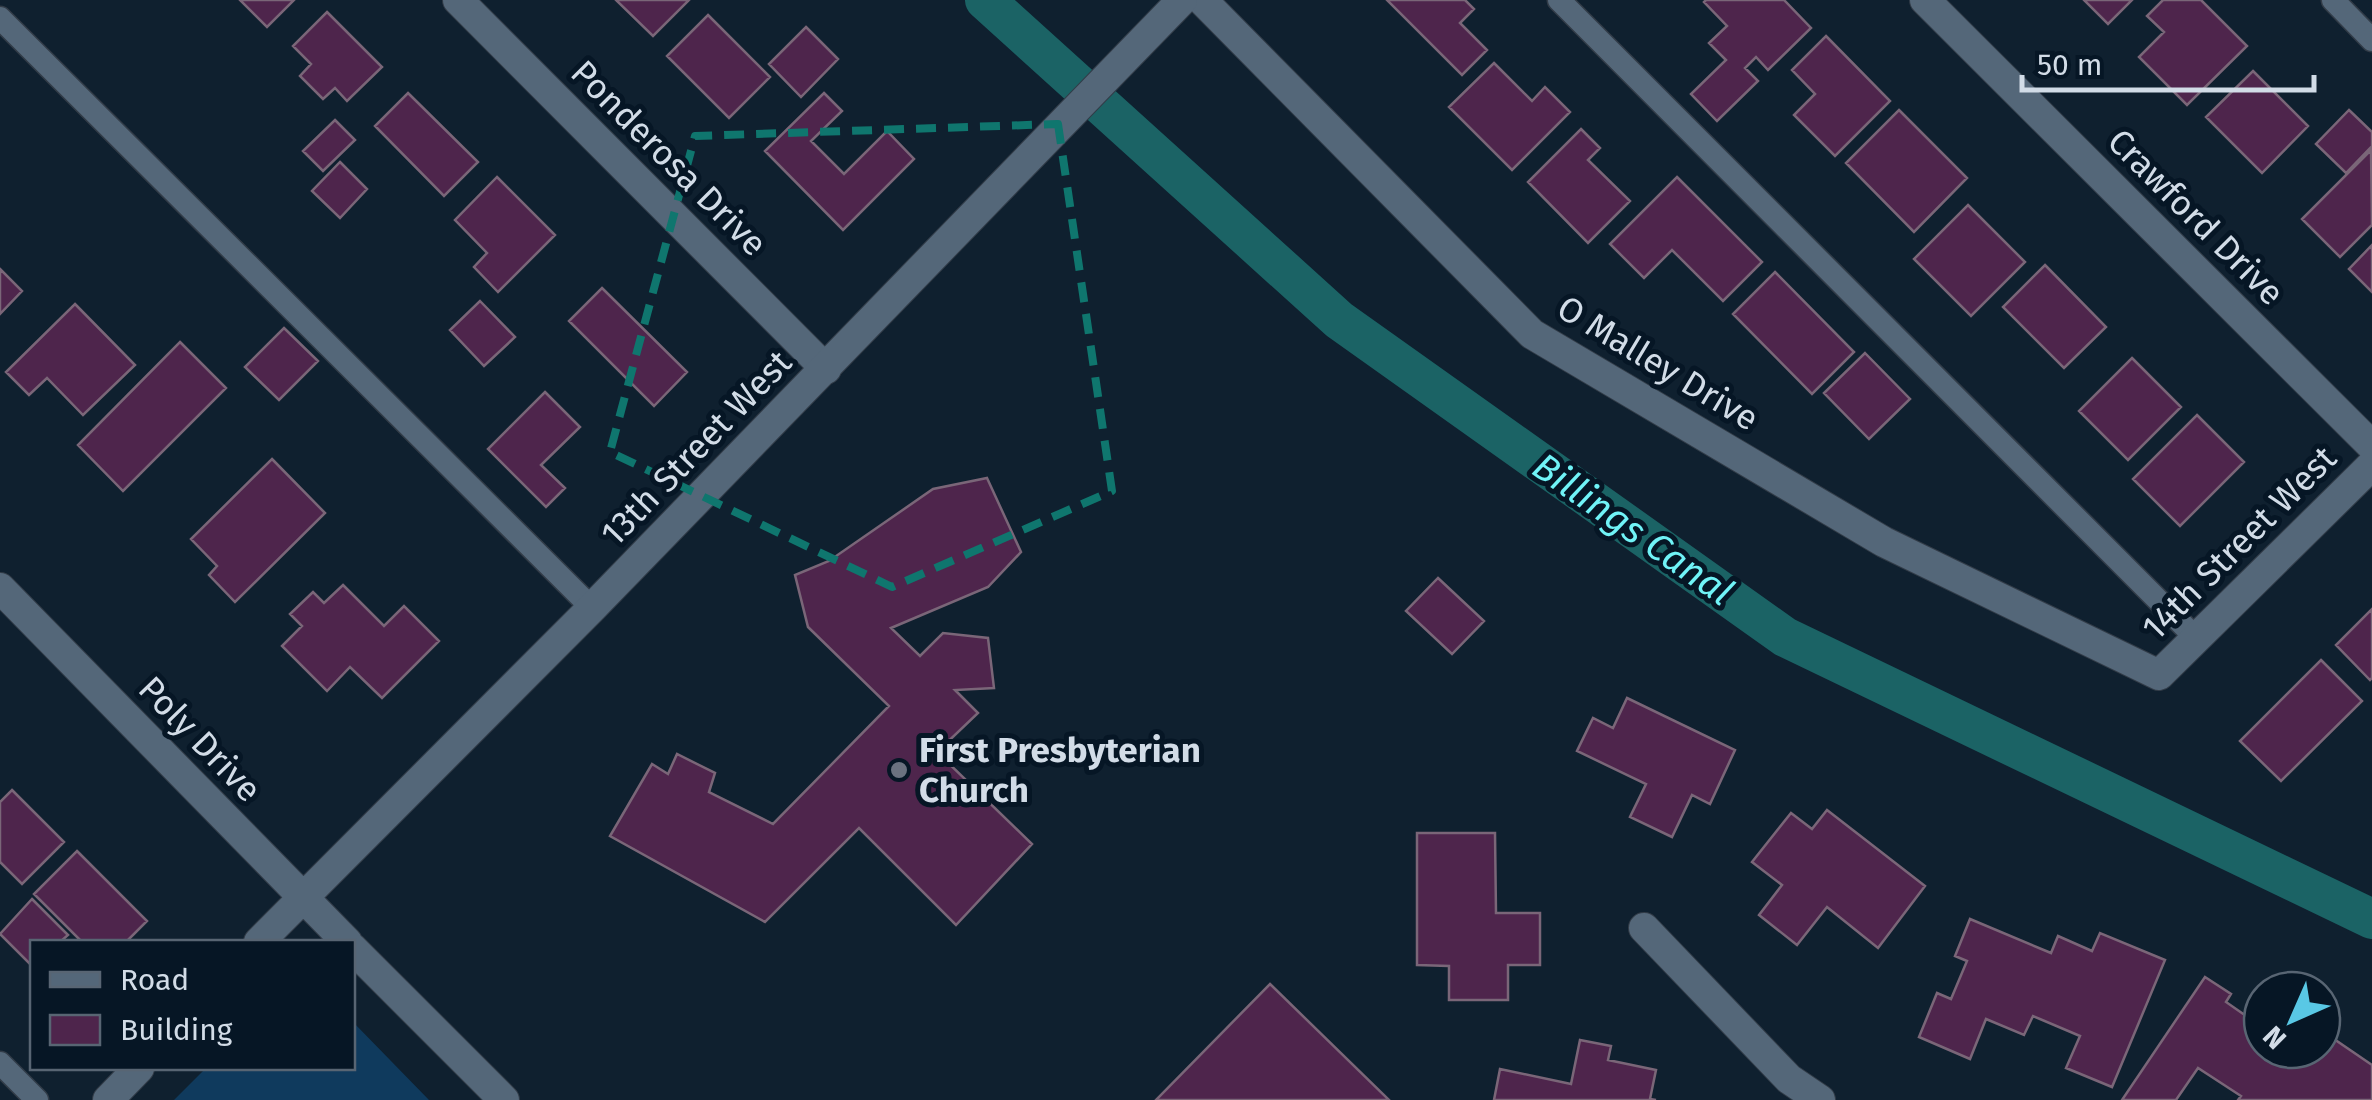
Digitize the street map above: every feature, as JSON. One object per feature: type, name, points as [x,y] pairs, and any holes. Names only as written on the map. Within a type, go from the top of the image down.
[{"type":"street","name":"Ponderosa Drive","points":[[458,0],[826,369]]},
{"type":"street","name":"13th Street West","points":[[261,940],[592,608],[1182,0]]},
{"type":"street","name":"O Malley Drive","points":[[1202,0],[1532,334],[1884,542],[2159,675]]},
{"type":"street","name":"Crawford Drive","points":[[1926,0],[2372,446]]},
{"type":"street","name":"14th Street West","points":[[2159,675],[2372,465]]},
{"type":"street","name":"Poly Drive","points":[[0,588],[345,940]]},
{"type":"street","points":[[1644,928],[1789,1079],[1820,1100]]},
{"type":"street","points":[[355,951],[504,1100]]},
{"type":"street","points":[[108,1100],[137,1070]]},
{"type":"lane","points":[[1559,0],[2196,638]]},
{"type":"lane","points":[[2332,0],[2372,40]]},
{"type":"lane","points":[[0,18],[592,608]]},
{"type":"lane","points":[[0,1063],[37,1100]]},
{"type":"highlighted area","points":[[1058,124],[1112,491],[892,587],[610,452],[695,136]]},
{"type":"shaded area","points":[[355,1024],[429,1100],[174,1100],[204,1070],[355,1070]]},
{"type":"building","points":[[240,0],[294,0],[267,27]]},
{"type":"building","points":[[616,0],[689,0],[653,36]]},
{"type":"building","points":[[1387,0],[1465,0],[1474,9],[1460,23],[1487,50],[1462,75]]},
{"type":"building","points":[[1706,0],[1784,0],[1811,28],[1768,70],[1756,57],[1745,68],[1758,81],[1717,121],[1691,94],[1726,60],[1709,43],[1727,26]]},
{"type":"building","points":[[2084,0],[2132,0],[2108,24]]},
{"type":"building","points":[[2163,0],[2201,0],[2247,46],[2187,105],[2139,57],[2164,32],[2147,16]]},
{"type":"building","points":[[327,12],[382,67],[347,101],[335,88],[323,99],[300,76],[311,64],[293,46]]},
{"type":"building","points":[[708,15],[770,77],[729,118],[667,56]]},
{"type":"building","points":[[806,27],[838,59],[801,97],[769,64]]},
{"type":"building","points":[[1826,36],[1890,101],[1835,156],[1794,115],[1815,94],[1792,70]]},
{"type":"building","points":[[1494,63],[1532,101],[1545,87],[1570,112],[1512,170],[1449,107]]},
{"type":"building","points":[[2253,71],[2308,126],[2262,173],[2206,117]]},
{"type":"building","points":[[408,93],[478,162],[444,196],[375,126]]},
{"type":"building","points":[[824,93],[842,111],[811,141],[844,174],[887,131],[914,159],[843,230],[765,151]]},
{"type":"building","points":[[1899,110],[1967,178],[1914,232],[1846,163]]},
{"type":"building","points":[[2349,110],[2372,132],[2372,146],[2346,173],[2316,144]]},
{"type":"building","points":[[335,120],[355,140],[323,171],[303,151]]},
{"type":"building","points":[[1581,129],[1600,148],[1588,160],[1630,201],[1588,243],[1528,182]]},
{"type":"building","points":[[2371,150],[2372,225],[2340,257],[2302,219]]},
{"type":"building","points":[[340,162],[367,189],[340,218],[312,191]]},
{"type":"building","points":[[497,177],[555,235],[498,292],[474,267],[487,253],[455,220]]},
{"type":"building","points":[[1677,177],[1762,262],[1723,301],[1672,250],[1644,278],[1610,244]]},
{"type":"building","points":[[1968,205],[2025,262],[1971,316],[1914,259]]},
{"type":"building","points":[[2372,245],[2372,292],[2349,269]]},
{"type":"building","points":[[2045,265],[2106,327],[2064,368],[2003,307]]},
{"type":"building","points":[[0,269],[22,291],[0,314]]},
{"type":"building","points":[[1775,272],[1854,352],[1812,394],[1733,314]]},
{"type":"building","points":[[602,288],[687,372],[654,406],[569,321]]},
{"type":"building","points":[[480,301],[515,337],[484,366],[450,330]]},
{"type":"building","points":[[75,304],[135,365],[83,415],[47,378],[29,395],[6,372]]},
{"type":"building","points":[[284,328],[318,361],[279,400],[245,367]]},
{"type":"building","points":[[180,342],[226,388],[123,491],[78,445]]},
{"type":"building","points":[[1865,353],[1910,399],[1869,439],[1824,393]]},
{"type":"building","points":[[2132,358],[2181,407],[2128,460],[2079,411]]},
{"type":"building","points":[[545,392],[580,427],[541,465],[565,488],[546,507],[488,449]]},
{"type":"building","points":[[2197,415],[2244,462],[2180,526],[2133,479]]},
{"type":"building","points":[[272,459],[325,513],[235,602],[209,575],[217,566],[191,539]]},
{"type":"building","points":[[987,478],[1021,552],[988,587],[891,628],[920,656],[943,633],[988,638],[994,688],[955,690],[978,713],[937,752],[1032,844],[956,925],[859,828],[765,922],[610,836],[652,764],[668,774],[677,754],[715,773],[709,792],[773,824],[889,706],[808,627],[795,575],[829,561],[933,489]]},
{"type":"building","points":[[1438,578],[1484,621],[1452,654],[1406,611]]},
{"type":"building","points":[[343,585],[384,626],[404,606],[439,641],[382,698],[350,667],[327,691],[282,646],[302,626],[290,614],[313,592],[324,603]]},
{"type":"building","points":[[2372,609],[2372,678],[2370,680],[2336,645]]},
{"type":"building","points":[[2321,660],[2362,701],[2281,781],[2240,741]]},
{"type":"building","points":[[1627,698],[1735,750],[1710,804],[1692,795],[1672,837],[1630,817],[1646,784],[1577,751],[1593,718],[1613,728]]},
{"type":"building","points":[[12,790],[64,842],[22,884],[0,862],[0,802]]},
{"type":"building","points":[[1827,810],[1925,886],[1878,948],[1827,907],[1797,945],[1759,915],[1782,885],[1752,862],[1791,813],[1812,829]]},
{"type":"building","points":[[1417,833],[1495,833],[1496,913],[1540,913],[1540,965],[1508,965],[1508,1000],[1449,1000],[1449,966],[1417,965]]},
{"type":"building","points":[[77,851],[147,921],[128,940],[80,940],[34,894]]},
{"type":"building","points":[[32,899],[68,935],[62,940],[30,940],[30,964],[0,934]]},
{"type":"building","points":[[1970,919],[2051,953],[2058,936],[2092,951],[2100,933],[2165,960],[2112,1087],[2066,1068],[2080,1036],[2033,1016],[2024,1035],[1986,1019],[1970,1059],[1919,1037],[1937,993],[1951,999],[1967,961],[1955,956]]},
{"type":"building","points":[[2205,977],[2231,994],[2226,1002],[2242,1013],[2242,1070],[2342,1070],[2342,1045],[2372,1065],[2372,1100],[2238,1100],[2241,1096],[2198,1068],[2176,1100],[2122,1100]]},
{"type":"building","points":[[1270,984],[1389,1100],[1156,1100]]},
{"type":"building","points":[[1580,1040],[1611,1046],[1608,1060],[1656,1070],[1650,1099],[1656,1100],[1494,1100],[1500,1069],[1571,1084]]},
{"type":"waterway","name":"Billings Canal","points":[[985,0],[1339,320],[1785,637],[2372,919]]},
{"type":"place","name":"First Presbyterian Church","points":[[899,770]]}]
